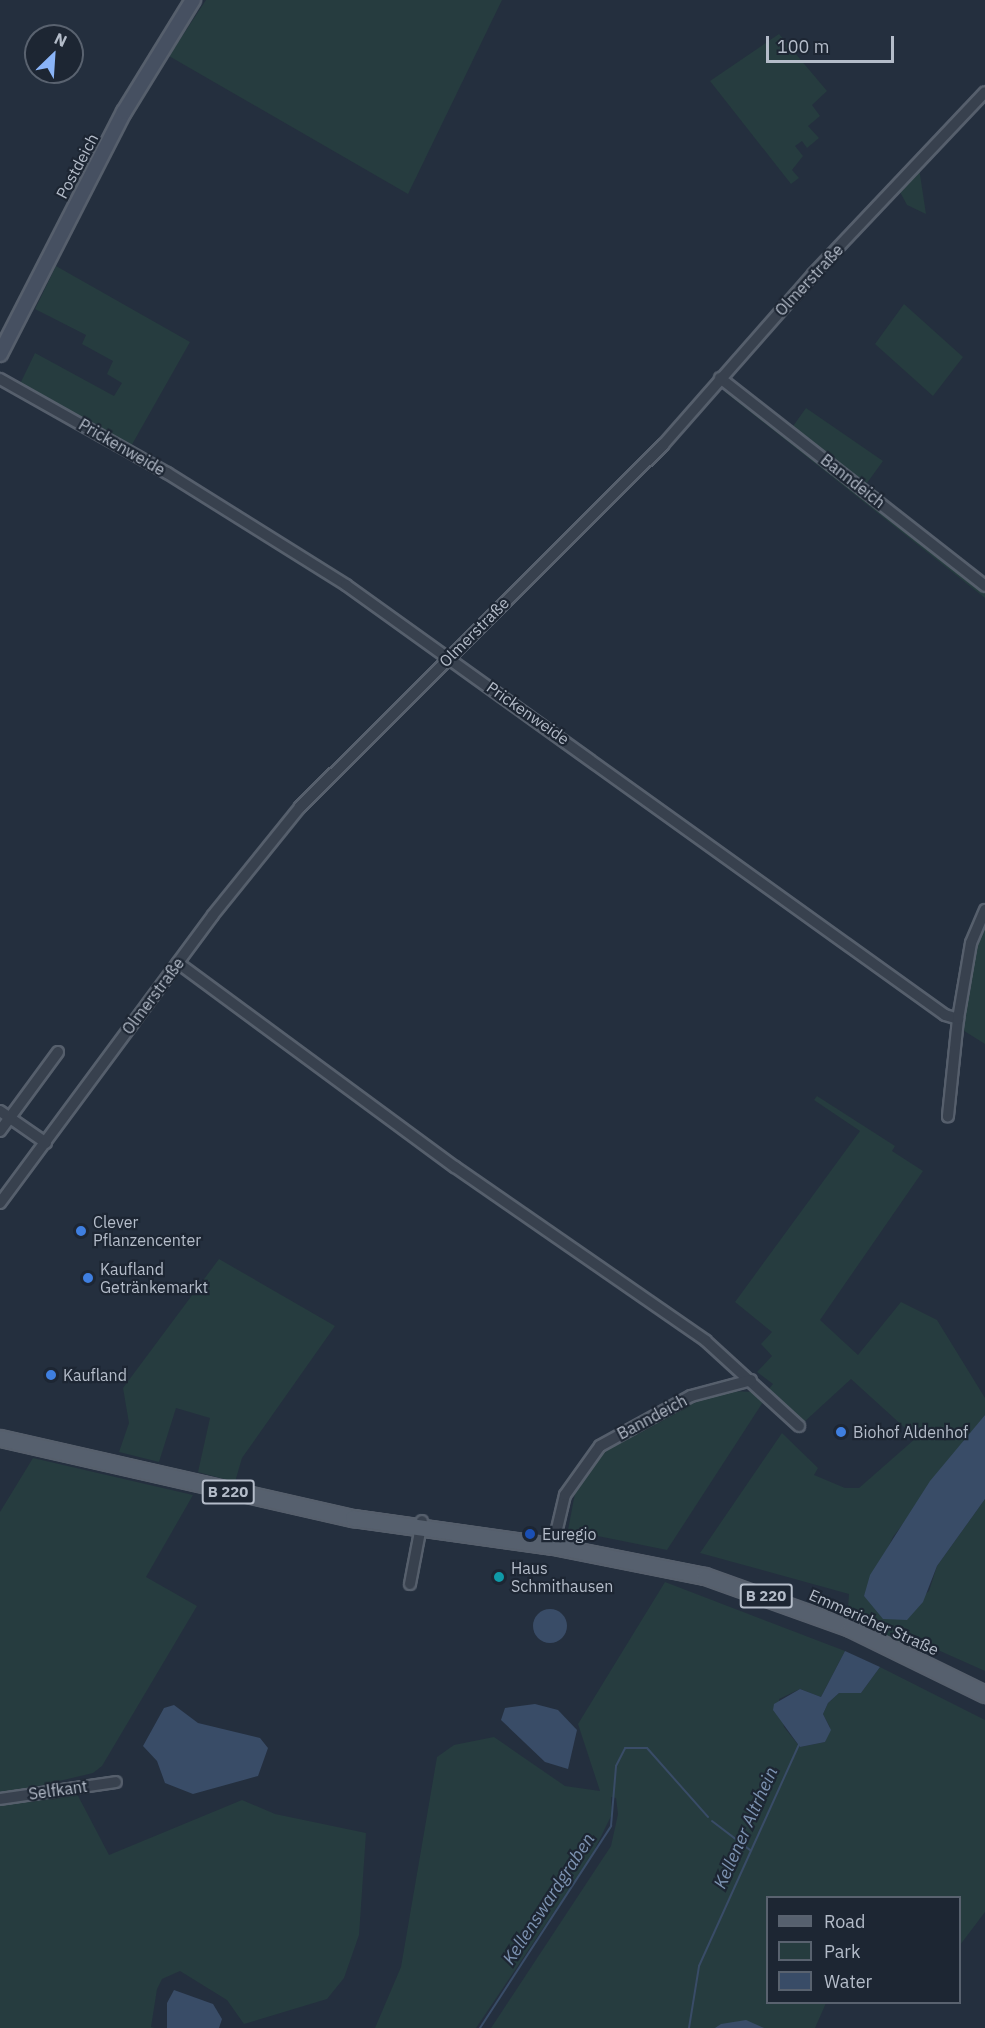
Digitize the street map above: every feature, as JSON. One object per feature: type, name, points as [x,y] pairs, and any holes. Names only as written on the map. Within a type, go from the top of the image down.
[{"type":"main road","name":"Postdeich","points":[[0,354],[124,112],[193,0]]},
{"type":"main road","name":"B 220","points":[[0,1437],[246,1496],[553,1546]]},
{"type":"main road","name":"Emmericher Straße","points":[[553,1546],[705,1576],[789,1604],[876,1640],[985,1694]]},
{"type":"street","name":"Olmerstraße","points":[[0,1203],[178,963],[300,807],[663,445],[720,378],[985,92]]},
{"type":"street","name":"Banndeich","points":[[720,378],[985,586]]},
{"type":"street","name":"Prickenweide","points":[[0,379],[239,515],[448,657],[945,1015],[958,1019]]},
{"type":"street","points":[[948,1116],[958,1019],[971,943],[985,910]]},
{"type":"street","points":[[178,963],[455,1167],[706,1341],[799,1426]]},
{"type":"street","points":[[0,1131],[12,1120],[58,1052]]},
{"type":"street","points":[[0,1112],[46,1143]]},
{"type":"street","name":"Banndeich","points":[[553,1546],[565,1495],[600,1446],[691,1396],[751,1380]]},
{"type":"street","points":[[410,1584],[421,1525]]},
{"type":"street","name":"Selfkant","points":[[0,1799],[116,1782]]},
{"type":"green space","points":[[206,0],[502,0],[408,194],[169,56]]},
{"type":"green space","points":[[779,34],[827,91],[812,105],[820,116],[808,126],[819,138],[807,148],[802,141],[795,146],[803,156],[792,170],[799,178],[791,184],[710,81]]},
{"type":"green space","points":[[919,168],[926,214],[907,205],[900,192]]},
{"type":"green space","points":[[56,266],[190,342],[130,448],[20,384],[35,353],[114,396],[122,383],[107,374],[113,361],[82,344],[86,335],[35,309]]},
{"type":"green space","points":[[904,304],[963,357],[933,396],[875,344]]},
{"type":"green space","points":[[729,390],[985,589],[985,598],[725,392]]},
{"type":"green space","points":[[806,408],[883,461],[867,483],[791,429]]},
{"type":"green space","points":[[985,915],[985,1044],[961,1029],[974,940]]},
{"type":"green space","points":[[817,1096],[895,1146],[892,1151],[923,1171],[820,1320],[858,1355],[901,1302],[937,1320],[985,1398],[985,1415],[893,1537],[864,1596],[897,1619],[929,1591],[937,1566],[985,1499],[985,1671],[911,1638],[902,1646],[847,1621],[849,1594],[700,1553],[782,1433],[818,1468],[814,1475],[845,1488],[859,1488],[916,1438],[851,1379],[803,1423],[786,1410],[768,1390],[773,1384],[757,1372],[772,1356],[761,1344],[772,1332],[735,1302],[860,1131],[814,1100]]},
{"type":"green space","points":[[219,1259],[335,1326],[242,1458],[235,1482],[198,1472],[210,1418],[176,1408],[159,1462],[119,1452],[129,1423],[123,1388]]},
{"type":"green space","points":[[729,1391],[756,1392],[765,1399],[667,1550],[568,1530],[576,1488],[599,1454],[656,1416]]},
{"type":"green space","points":[[33,1458],[193,1495],[146,1577],[197,1606],[102,1766],[93,1773],[0,1795],[0,1512]]},
{"type":"green space","points":[[665,1582],[845,1651],[821,1697],[800,1689],[779,1699],[784,1727],[800,1747],[825,1742],[830,1727],[823,1714],[828,1703],[839,1693],[861,1693],[880,1667],[985,1720],[985,1912],[961,1944],[961,1896],[766,1896],[766,2004],[826,2004],[815,2028],[491,2028],[611,1846],[618,1814],[616,1798],[611,1797],[612,1814],[591,1857],[476,2028],[375,2028],[401,1967],[437,1757],[454,1745],[494,1737],[565,1786],[600,1791],[578,1724]]},
{"type":"green space","points":[[76,1792],[109,1855],[242,1800],[275,1814],[366,1833],[359,1935],[344,1978],[327,1999],[244,2024],[227,2000],[180,1971],[162,1979],[157,1989],[151,2027],[155,2028],[0,2028],[0,1806]]},
{"type":"water","points":[[985,1415],[985,1499],[937,1566],[923,1602],[907,1620],[883,1619],[864,1596],[870,1575],[930,1481]]},
{"type":"water","points":[[550,1609],[562,1614],[567,1626],[562,1638],[550,1643],[538,1638],[533,1626],[538,1614]]},
{"type":"water","points":[[845,1651],[880,1667],[861,1693],[839,1693],[828,1703],[823,1714],[831,1730],[825,1742],[800,1747],[773,1710],[774,1704],[800,1689],[821,1697]]},
{"type":"water","points":[[535,1704],[558,1710],[577,1730],[568,1769],[545,1762],[501,1720],[505,1708]]},
{"type":"water","points":[[174,1705],[198,1723],[260,1738],[268,1748],[258,1776],[193,1794],[165,1783],[157,1761],[143,1746],[164,1708]]},
{"type":"water","points":[[174,1990],[213,2004],[222,2019],[219,2028],[167,2028],[167,2003]]},
{"type":"water","points":[[746,2020],[764,2028],[715,2028],[721,2024]]},
{"type":"waterway","name":"Kellener Altrhein","points":[[689,2028],[699,1966],[799,1745]]},
{"type":"waterway","name":"Kellenswardgraben","points":[[480,2028],[611,1826],[616,1766],[625,1748],[647,1748],[708,1817]]},
{"type":"waterway","name":"Kellenswardgraben","points":[[712,1821],[750,1850]]},
{"type":"place","name":"Clever Pflanzencenter","points":[[81,1231]]},
{"type":"place","name":"Kaufland Getränkemarkt","points":[[88,1278]]},
{"type":"place","name":"Kaufland","points":[[51,1375]]},
{"type":"place","name":"Biohof Aldenhof","points":[[841,1432]]},
{"type":"place","name":"Euregio","points":[[530,1534]]},
{"type":"place","name":"Haus Schmithausen","points":[[499,1577]]}]
